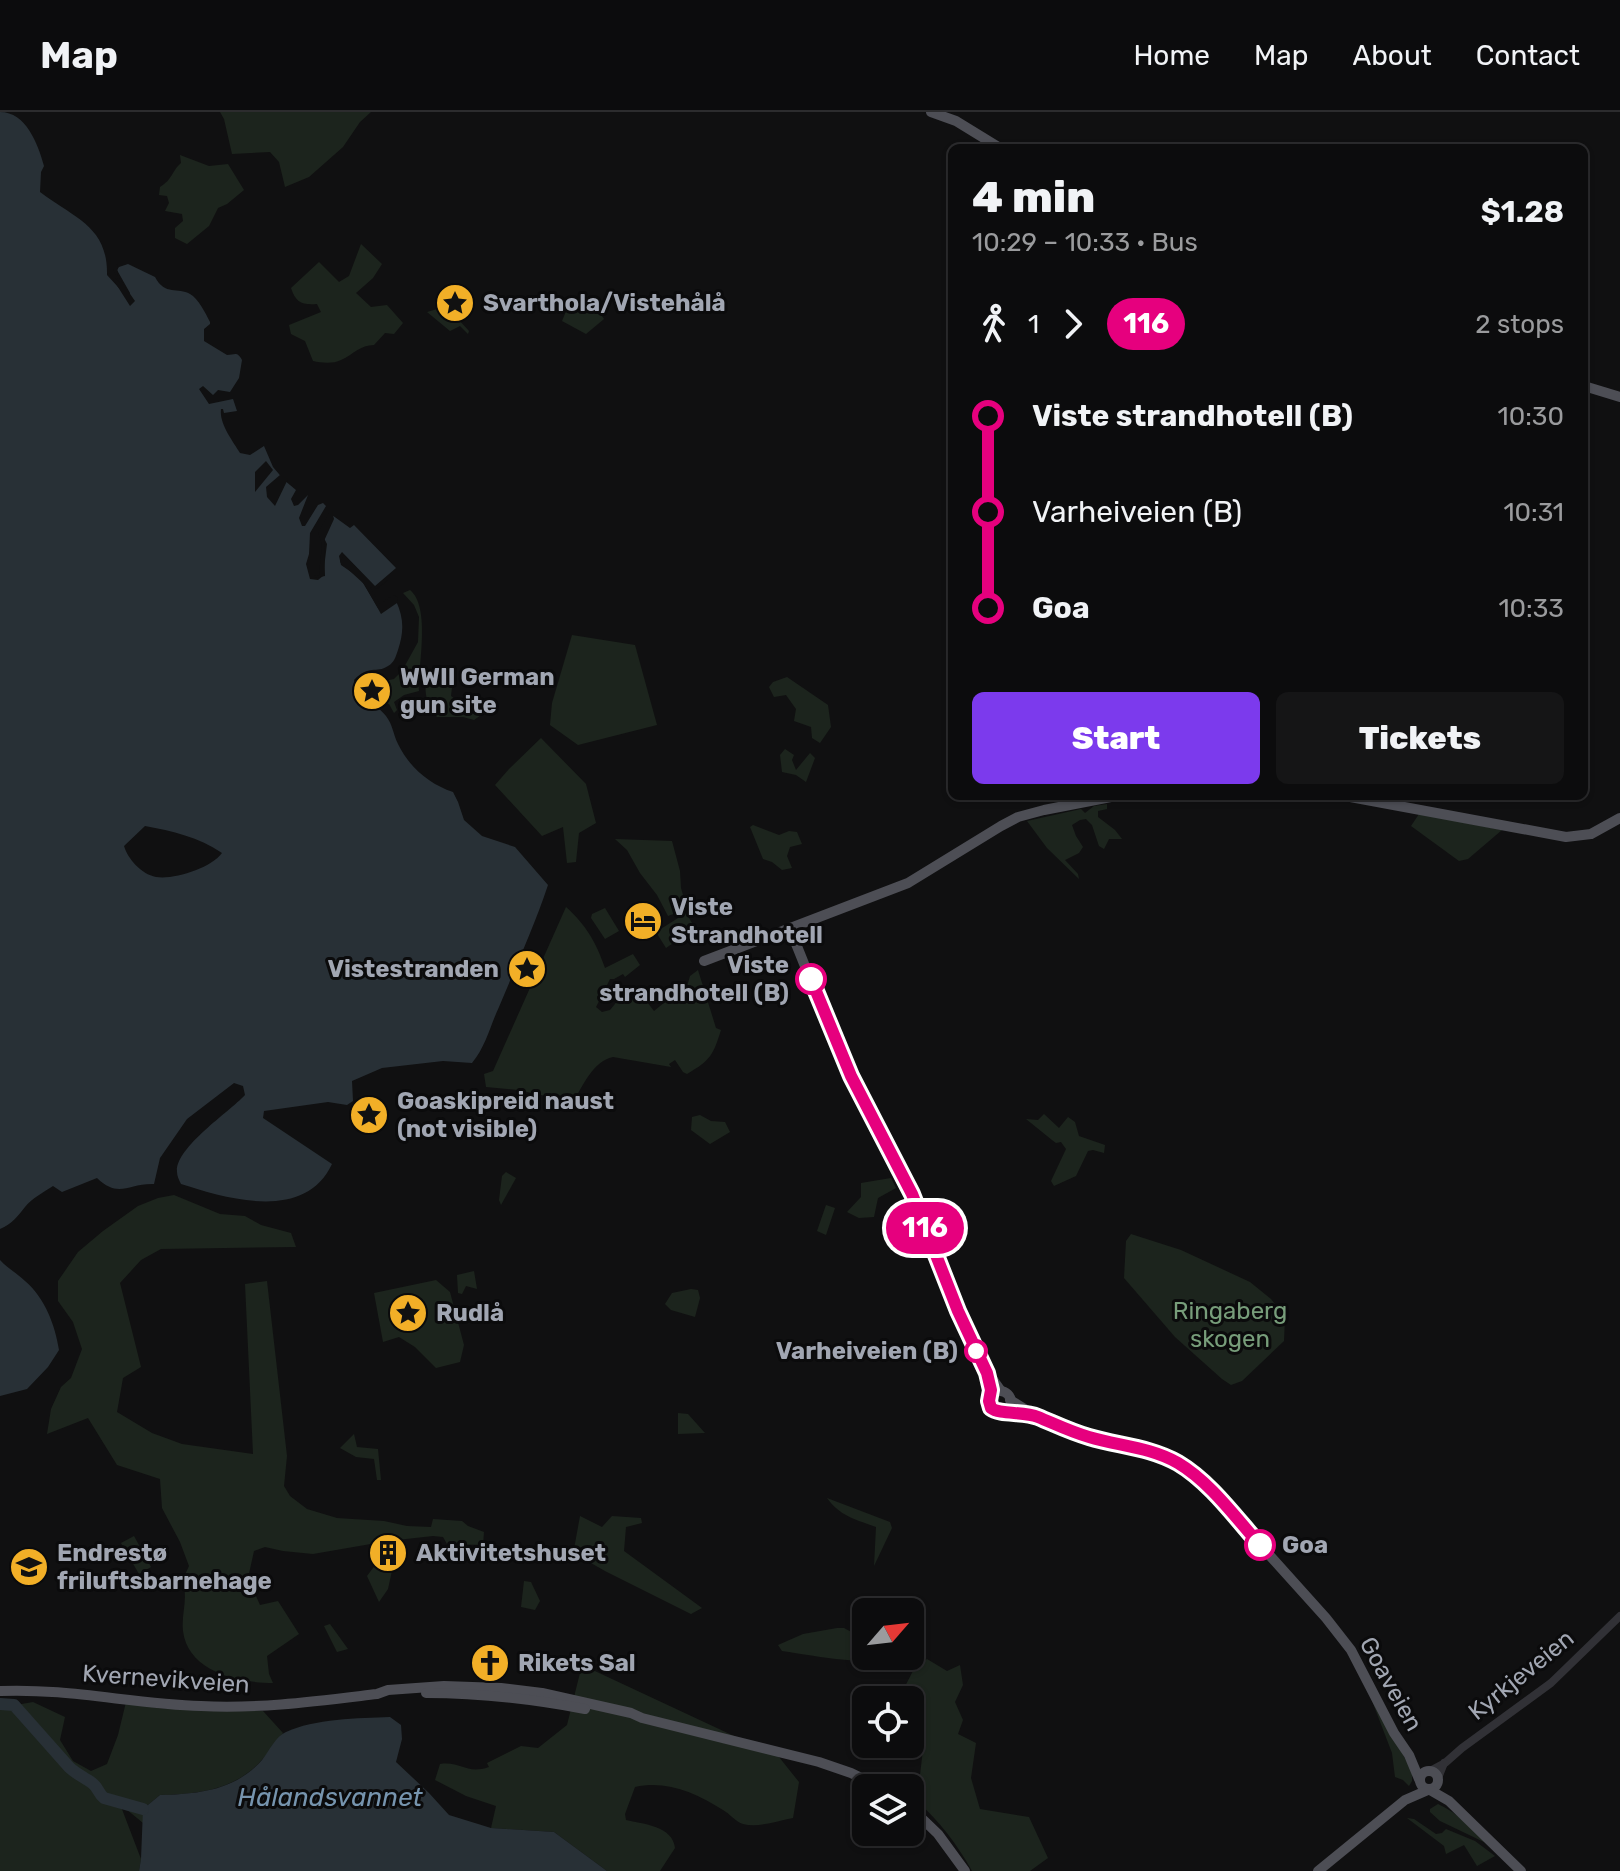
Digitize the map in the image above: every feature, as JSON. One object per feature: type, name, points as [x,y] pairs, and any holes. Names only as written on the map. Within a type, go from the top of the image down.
[{"type":"main road","points":[[931,112],[956,121],[993,144]]},
{"type":"main road","points":[[1588,387],[1620,397]]},
{"type":"main road","points":[[704,961],[908,883],[1018,817],[1095,800]]},
{"type":"main road","points":[[1367,800],[1566,837],[1591,834],[1620,818]]},
{"type":"main road","points":[[790,929],[851,1076],[907,1184],[958,1311],[996,1393]]},
{"type":"main road","points":[[996,1393],[1007,1394],[1010,1400],[1004,1412],[998,1413],[991,1408],[989,1401],[996,1393]]},
{"type":"main road","name":"Goaveien","points":[[1010,1400],[1051,1423],[1090,1437],[1154,1451],[1179,1463],[1208,1487],[1343,1638],[1361,1665],[1388,1722],[1409,1755],[1449,1801],[1521,1871]]},
{"type":"main road","name":"Goaveien","points":[[1004,1412],[1036,1416]]},
{"type":"main road","name":"Kvernevikveien","points":[[0,1691],[67,1693],[203,1707],[283,1705],[377,1694],[388,1690],[444,1686],[501,1688],[557,1696],[631,1713],[819,1762],[853,1774]]},
{"type":"main road","name":"Goaveien","points":[[1409,1755],[1422,1787],[1432,1780]]},
{"type":"main road","name":"Kyrkjeveien","points":[[1405,1800],[1419,1780]]},
{"type":"main road","name":"Kyrkjeveien","points":[[1318,1871],[1432,1780]]},
{"type":"main road","points":[[924,1820],[965,1871]]},
{"type":"street","name":"Kyrkjeveien","points":[[1432,1780],[1462,1748],[1551,1683],[1620,1616]]},
{"type":"green space","points":[[220,112],[371,112],[343,147],[309,177],[285,187],[279,162],[270,152],[232,154]]},
{"type":"green space","points":[[180,155],[209,166],[228,164],[244,190],[218,208],[209,226],[187,244],[175,238],[175,228],[183,221],[182,214],[165,211],[169,203],[167,196],[159,195],[160,187],[181,163]]},
{"type":"green space","points":[[361,244],[382,264],[373,278],[356,293],[371,307],[387,305],[403,323],[394,334],[385,333],[374,345],[361,348],[341,360],[327,363],[313,361],[305,341],[291,334],[289,325],[321,312],[317,304],[297,300],[291,288],[319,262],[339,282],[349,276]]},
{"type":"green space","points":[[585,292],[604,319],[586,334],[562,321],[567,309]]},
{"type":"green space","points":[[451,305],[458,311],[458,319],[469,331],[468,334],[460,326],[450,331],[427,312]]},
{"type":"green space","points":[[410,590],[420,609],[422,623],[419,691],[394,702],[397,710],[394,713],[389,704],[383,702],[380,682],[394,679],[402,671],[418,642],[419,617],[414,605],[403,593]]},
{"type":"green space","points":[[572,635],[635,645],[657,725],[578,745],[550,725],[552,703]]},
{"type":"green space","points":[[435,671],[440,682],[452,687],[451,696],[464,706],[475,705],[481,715],[474,720],[437,717],[426,693],[427,681]]},
{"type":"green space","points":[[787,677],[828,705],[831,727],[820,743],[812,738],[811,727],[794,721],[796,709],[786,695],[774,697],[769,687],[773,682]]},
{"type":"green space","points":[[541,738],[586,784],[596,823],[579,833],[576,862],[567,863],[563,827],[542,836],[495,785]]},
{"type":"green space","points":[[785,749],[794,755],[792,760],[796,770],[810,753],[815,758],[806,782],[796,775],[782,772],[780,755]]},
{"type":"green space","points":[[1107,804],[1107,809],[1098,811],[1098,817],[1122,839],[1109,839],[1104,849],[1099,846],[1092,825],[1086,819],[1072,825],[1083,847],[1079,853],[1065,860],[1079,879],[1047,848],[1027,821],[1081,809],[1085,813],[1094,806]]},
{"type":"green space","points":[[1419,814],[1502,830],[1468,859],[1459,861],[1411,826]]},
{"type":"green space","points":[[753,825],[779,835],[797,832],[802,844],[790,847],[787,856],[792,868],[782,870],[763,859],[750,827]]},
{"type":"green space","points":[[615,839],[672,841],[687,909],[668,916],[627,850]]},
{"type":"green space","points":[[566,907],[590,934],[605,968],[633,954],[640,965],[625,977],[623,974],[610,979],[596,1007],[602,1012],[610,1010],[624,993],[647,1002],[654,1011],[688,983],[690,976],[698,970],[716,1028],[721,1030],[706,1061],[687,1074],[675,1060],[669,1064],[671,1067],[613,1057],[606,1059],[594,1069],[573,1102],[518,1090],[486,1087],[484,1074],[493,1071]]},
{"type":"green space","points":[[605,908],[619,931],[605,939],[591,918],[592,914]]},
{"type":"green space","points":[[686,913],[695,928],[666,948],[656,932]]},
{"type":"green space","points":[[1044,1114],[1059,1128],[1068,1117],[1075,1122],[1079,1136],[1105,1145],[1104,1153],[1088,1151],[1076,1176],[1054,1186],[1051,1181],[1066,1149],[1061,1142],[1056,1143],[1026,1119],[1038,1120]]},
{"type":"green space","points":[[700,1115],[711,1121],[725,1122],[730,1132],[710,1144],[691,1130],[692,1117]]},
{"type":"green space","points":[[506,1172],[516,1178],[501,1205],[502,1176]]},
{"type":"green space","points":[[891,1178],[896,1188],[878,1198],[874,1217],[859,1218],[847,1212],[861,1197],[861,1183]]},
{"type":"green space","points":[[174,1195],[220,1214],[245,1216],[261,1225],[291,1233],[296,1247],[161,1249],[141,1260],[120,1283],[141,1367],[123,1378],[117,1412],[152,1433],[182,1444],[253,1454],[245,1284],[267,1281],[287,1456],[284,1486],[290,1496],[307,1509],[337,1518],[431,1527],[433,1519],[462,1521],[484,1532],[483,1545],[447,1544],[443,1537],[433,1536],[313,1554],[265,1547],[254,1551],[248,1578],[260,1605],[278,1601],[299,1634],[267,1656],[273,1683],[245,1681],[217,1672],[194,1656],[187,1645],[183,1631],[185,1593],[182,1581],[189,1566],[162,1508],[160,1479],[117,1465],[88,1418],[47,1434],[51,1409],[61,1387],[71,1378],[82,1349],[73,1322],[58,1301],[58,1281],[78,1252],[103,1231],[138,1206]]},
{"type":"green space","points":[[826,1205],[835,1208],[826,1235],[817,1231]]},
{"type":"green space","name":"Ringaberg skogen","points":[[1131,1234],[1181,1250],[1250,1282],[1271,1299],[1285,1317],[1284,1341],[1242,1381],[1231,1385],[1222,1379],[1175,1337],[1124,1278],[1126,1241]]},
{"type":"green space","points":[[474,1271],[477,1289],[466,1286],[462,1294],[458,1293],[457,1275]]},
{"type":"green space","points":[[436,1280],[450,1292],[464,1345],[460,1362],[436,1368],[415,1347],[399,1337],[383,1342],[374,1293]]},
{"type":"green space","points":[[698,1290],[700,1298],[695,1317],[671,1310],[665,1304],[672,1293]]},
{"type":"green space","points":[[678,1413],[688,1414],[705,1433],[678,1434]]},
{"type":"green space","points":[[354,1434],[357,1447],[378,1449],[381,1480],[377,1480],[374,1459],[356,1457],[340,1448]]},
{"type":"green space","points":[[827,1498],[890,1522],[892,1528],[874,1566],[876,1527],[843,1513]]},
{"type":"green space","points":[[580,1516],[602,1527],[612,1516],[641,1518],[642,1523],[626,1527],[624,1551],[702,1608],[691,1614],[575,1554]]},
{"type":"green space","points":[[134,1536],[151,1567],[139,1574],[121,1543]]},
{"type":"green space","points":[[376,1564],[393,1566],[388,1589],[379,1602],[367,1576]]},
{"type":"green space","points":[[524,1581],[531,1582],[540,1601],[535,1610],[521,1607]]},
{"type":"green space","points":[[330,1624],[348,1649],[337,1652],[324,1626]]},
{"type":"green space","points":[[844,1628],[852,1632],[852,1660],[782,1651],[778,1645],[803,1634]]},
{"type":"green space","points":[[927,1659],[947,1671],[960,1665],[963,1685],[955,1702],[963,1720],[958,1734],[976,1743],[971,1778],[980,1809],[1029,1817],[1048,1858],[1030,1871],[972,1871],[948,1834],[924,1808],[924,1774],[920,1774],[924,1758],[924,1686],[905,1686],[913,1670],[924,1670]]},
{"type":"green space","points":[[582,1665],[779,1757],[799,1782],[793,1818],[762,1825],[743,1824],[692,1793],[658,1785],[635,1787],[625,1814],[626,1820],[663,1831],[669,1835],[675,1848],[660,1871],[607,1871],[554,1832],[491,1828],[496,1806],[466,1796],[435,1780],[440,1764],[481,1769],[521,1746],[538,1748],[567,1725]]},
{"type":"green space","points":[[1369,1693],[1412,1771],[1409,1786],[1395,1777],[1392,1753]]},
{"type":"green space","points":[[33,1702],[65,1717],[60,1740],[73,1761],[91,1771],[107,1764],[126,1702],[157,1708],[263,1711],[283,1733],[259,1763],[237,1780],[200,1792],[160,1795],[143,1809],[143,1823],[120,1804],[141,1859],[139,1871],[0,1871],[0,1708],[16,1709],[62,1761],[106,1801],[120,1803],[103,1795],[99,1785],[71,1765],[16,1705]]},
{"type":"green space","points":[[1438,1804],[1459,1817],[1488,1844],[1440,1821],[1430,1812]]},
{"type":"green space","points":[[1407,1818],[1414,1819],[1436,1834],[1446,1829],[1475,1841],[1495,1856],[1477,1866],[1464,1845],[1446,1854],[1444,1846]]},
{"type":"water","points":[[0,112],[17,117],[30,131],[44,166],[40,192],[95,234],[106,258],[107,275],[129,299],[130,293],[117,270],[128,264],[155,277],[167,289],[193,296],[210,322],[204,329],[204,341],[227,355],[239,355],[242,360],[239,378],[230,392],[218,390],[213,395],[203,386],[199,389],[209,404],[233,399],[237,411],[224,413],[221,409],[227,432],[240,453],[250,455],[264,446],[273,467],[296,490],[291,499],[294,506],[308,495],[299,518],[302,526],[318,505],[323,503],[326,506],[310,533],[306,564],[310,579],[318,580],[323,576],[327,544],[322,534],[332,515],[350,528],[354,525],[396,568],[375,586],[342,552],[339,556],[341,565],[360,578],[378,608],[396,601],[402,619],[401,637],[393,661],[384,668],[359,675],[354,680],[356,686],[386,716],[396,740],[414,767],[428,779],[453,792],[464,820],[482,836],[515,847],[548,885],[487,1036],[472,1063],[443,1061],[382,1068],[352,1081],[353,1101],[347,1105],[328,1102],[264,1111],[263,1118],[332,1164],[320,1182],[304,1194],[285,1200],[242,1200],[181,1184],[177,1172],[184,1152],[245,1095],[243,1086],[234,1083],[187,1119],[160,1158],[154,1184],[118,1189],[97,1178],[62,1192],[53,1186],[0,1229]],"holes":[[[145,826],[195,839],[222,853],[210,864],[192,872],[172,877],[150,875],[136,865],[124,846]]]},
{"type":"water","points":[[0,1260],[38,1295],[52,1322],[59,1350],[27,1389],[0,1396]]},
{"type":"water","name":"Hålandsvannet","points":[[390,1717],[401,1725],[402,1739],[396,1762],[449,1815],[491,1828],[554,1832],[607,1871],[139,1871],[143,1809],[160,1795],[201,1792],[228,1784],[262,1760],[282,1734],[297,1728],[337,1720]]},
{"type":"pier","points":[[111,257],[111,274],[120,283],[113,270],[118,263],[117,275],[135,301],[130,306],[109,273]]},
{"type":"pier","points":[[266,461],[273,470],[255,492],[255,472]]},
{"type":"pier","points":[[280,475],[288,479],[275,506],[267,497],[266,487]]},
{"type":"pier","points":[[332,511],[334,519],[324,541],[325,576],[315,578],[319,575],[322,544],[318,533]]},
{"type":"pier","points":[[344,555],[376,589],[388,580],[376,590],[370,587],[380,604],[393,595],[398,597],[397,603],[381,614],[364,584],[340,562]]},
{"type":"waterway","points":[[0,1704],[14,1705],[69,1767],[94,1785],[104,1798],[143,1809]]},
{"type":"bus line","name":"116","points":[[811,979],[851,1076],[912,1194],[958,1311],[987,1373],[991,1390],[989,1406],[998,1413],[1036,1416],[1090,1437],[1154,1451],[1179,1463],[1208,1487],[1260,1545]]},
{"type":"place","name":"Svarthola/Vistehålå","points":[[455,303]]},
{"type":"place","name":"WWII German gun site","points":[[372,691]]},
{"type":"place","name":"Viste Strandhotell","points":[[643,921]]},
{"type":"place","name":"Vistestranden","points":[[527,969]]},
{"type":"place","name":"Viste strandhotell (B)","points":[[811,979]]},
{"type":"place","name":"Goaskipreid naust (not visible)","points":[[369,1115]]},
{"type":"place","name":"Rudlå","points":[[408,1313]]},
{"type":"place","name":"Varheiveien (B)","points":[[976,1351]]},
{"type":"place","name":"Goa","points":[[1260,1545]]},
{"type":"place","name":"Aktivitetshuset","points":[[388,1553]]},
{"type":"place","name":"Endrestø friluftsbarnehage","points":[[29,1567]]},
{"type":"place","name":"Rikets Sal","points":[[490,1663]]}]
